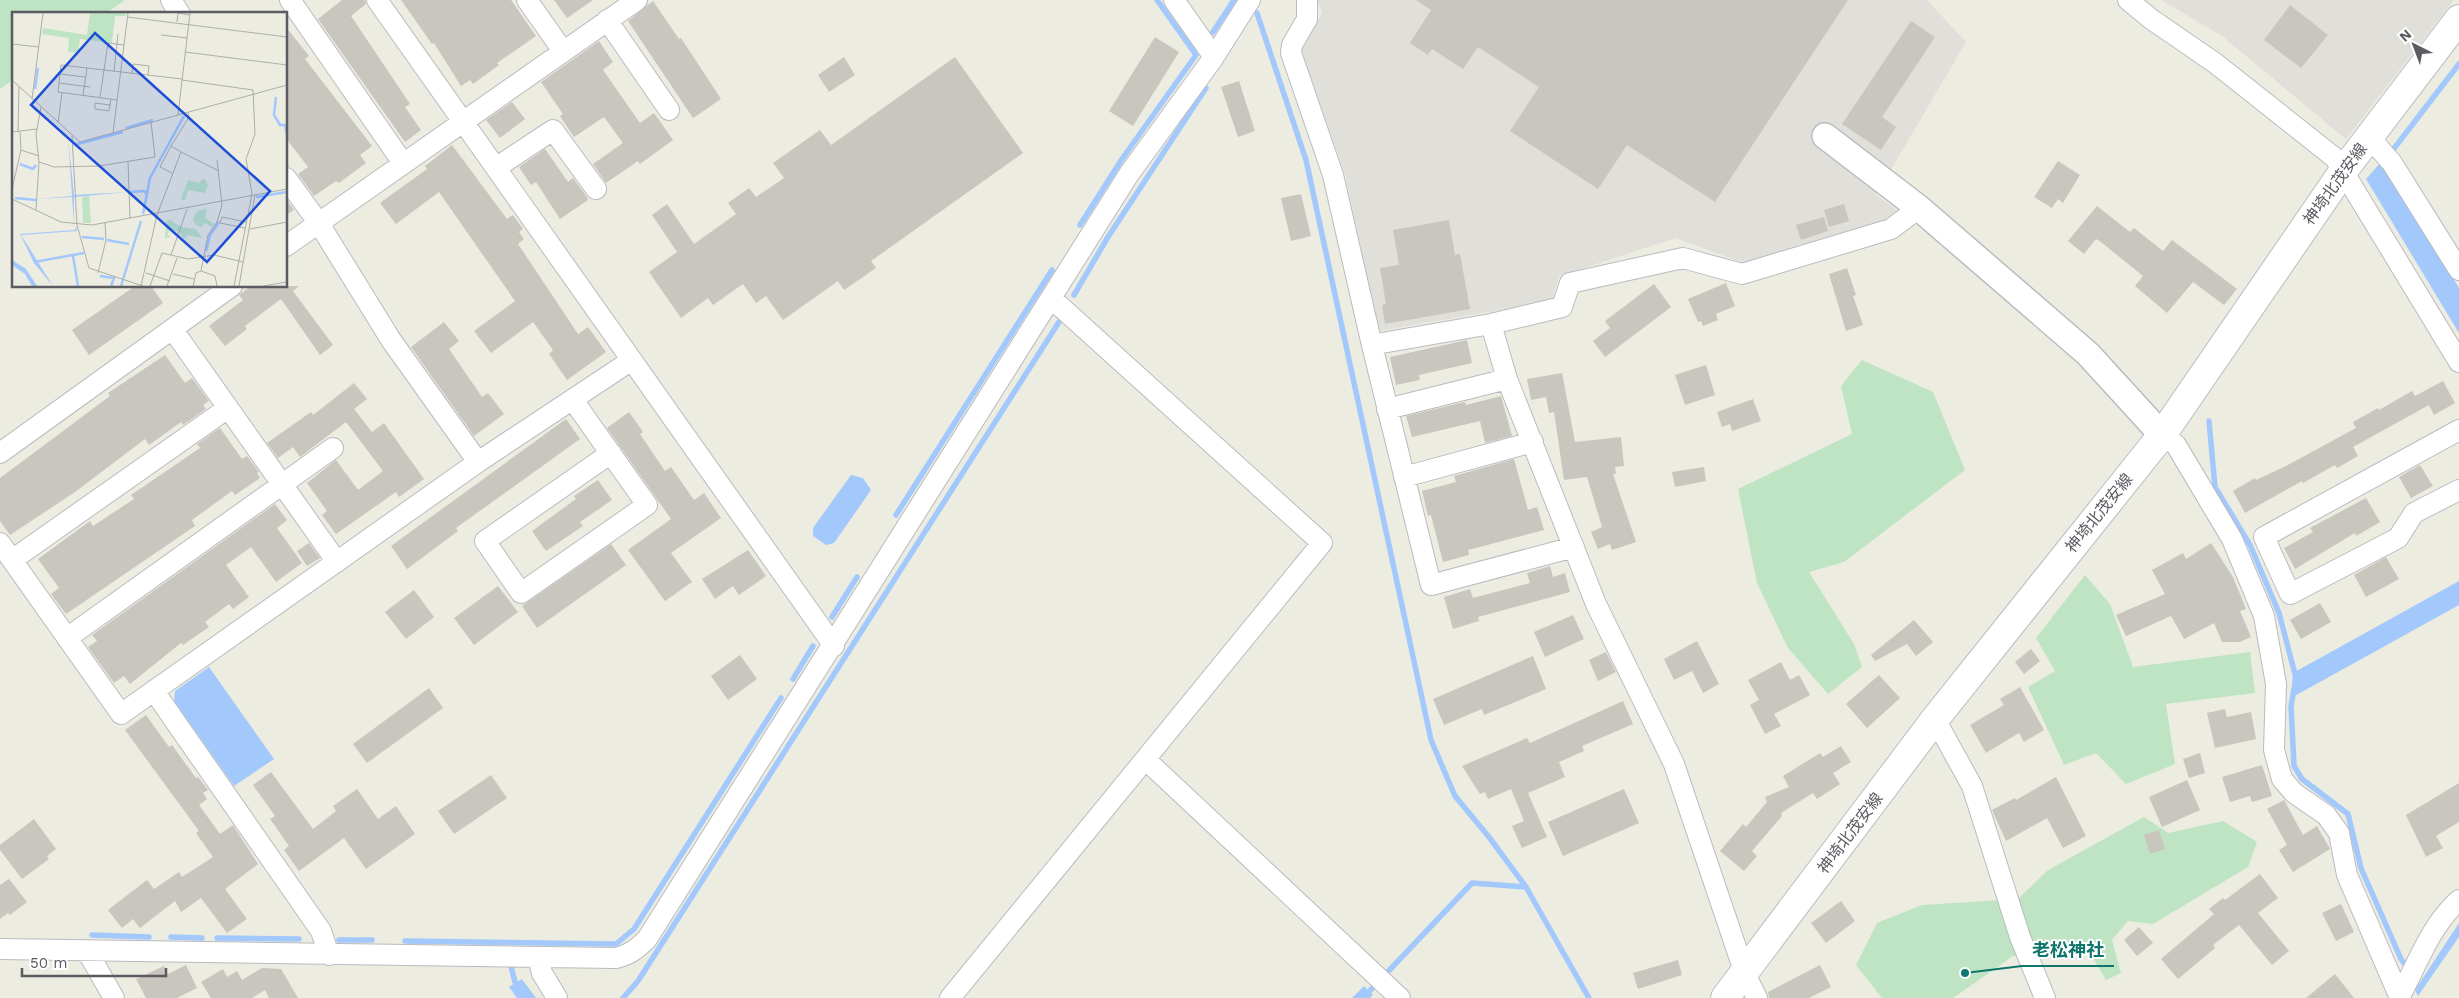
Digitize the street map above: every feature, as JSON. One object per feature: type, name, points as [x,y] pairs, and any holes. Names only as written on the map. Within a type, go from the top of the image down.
[{"type":"main road","name":"神埼北茂安線","points":[[1725,998],[1745,974],[1935,719],[2162,435],[2344,170],[2381,150],[2459,19]]},
{"type":"street","points":[[171,0],[179,12]]},
{"type":"street","points":[[290,0],[403,163]]},
{"type":"street","points":[[377,0],[464,120],[834,646]]},
{"type":"street","points":[[526,0],[563,51]]},
{"type":"street","points":[[288,244],[637,0]]},
{"type":"street","points":[[1174,0],[1214,56]]},
{"type":"street","points":[[0,949],[329,955],[616,958],[627,956],[647,940],[834,646],[1129,174],[1214,56],[1250,0]]},
{"type":"street","points":[[1307,0],[1307,19],[1292,45],[1291,53],[1333,174],[1387,409],[1431,585],[1574,547]]},
{"type":"street","points":[[2128,0],[2151,19],[2215,63],[2335,158],[2459,362]]},
{"type":"street","points":[[607,20],[668,110]]},
{"type":"street","points":[[497,167],[553,130],[596,189]]},
{"type":"street","points":[[1825,136],[1919,208],[2088,354],[2162,435],[2176,445],[2232,539],[2264,616],[2276,684],[2274,750],[2282,779],[2294,793],[2326,815],[2339,833],[2347,876],[2399,998]]},
{"type":"street","points":[[2381,150],[2459,270]]},
{"type":"street","points":[[288,181],[318,222],[391,340],[478,462]]},
{"type":"street","points":[[1371,341],[1376,344],[1491,324],[1562,308],[1570,283],[1683,258],[1742,274],[1891,229],[1919,208]]},
{"type":"street","points":[[0,453],[229,288]]},
{"type":"street","points":[[950,998],[1322,543],[1051,298]]},
{"type":"street","points":[[1491,324],[1507,379],[1596,604],[1674,764],[1745,974],[1757,998]]},
{"type":"street","points":[[173,330],[337,562]]},
{"type":"street","points":[[0,543],[121,714],[478,462],[632,360]]},
{"type":"street","points":[[1387,409],[1507,379]]},
{"type":"street","points":[[573,400],[647,505],[521,593],[485,541],[610,453]]},
{"type":"street","points":[[12,560],[228,408]]},
{"type":"street","points":[[2459,430],[2264,537],[2290,594],[2398,538],[2414,513],[2459,490]]},
{"type":"street","points":[[1404,477],[1533,442]]},
{"type":"street","points":[[67,638],[333,448]]},
{"type":"street","points":[[154,692],[321,931],[329,955]]},
{"type":"street","points":[[1935,719],[1972,786],[2020,937],[2045,998]]},
{"type":"street","points":[[1146,760],[1387,986]]},
{"type":"street","points":[[2399,998],[2416,963],[2447,913],[2459,900]]},
{"type":"street","points":[[87,951],[114,998]]},
{"type":"street","points":[[538,957],[542,973],[557,998]]},
{"type":"shaded area","points":[[1317,0],[1927,0],[1966,42],[1876,195],[1898,211],[1876,225],[1746,264],[1676,238],[1559,276],[1552,301],[1378,331],[1345,174],[1301,49],[1322,13]]},
{"type":"shaded area","points":[[2161,0],[2454,0],[2346,139],[2222,36]]},
{"type":"green space","points":[[0,0],[125,0],[108,12],[12,12],[12,80],[0,89]]},
{"type":"green space","points":[[1862,360],[1933,392],[1965,470],[1844,562],[1809,572],[1854,644],[1862,667],[1828,694],[1788,648],[1757,583],[1738,489],[1852,434],[1841,386]]},
{"type":"green space","points":[[2085,575],[2110,604],[2133,667],[2250,652],[2255,693],[2166,704],[2175,764],[2126,784],[2096,753],[2064,765],[2028,687],[2055,671],[2036,638]]},
{"type":"green space","points":[[2144,817],[2168,833],[2223,821],[2257,842],[2248,867],[2153,924],[2128,921],[2112,940],[2121,973],[2106,980],[2090,953],[2013,956],[1953,998],[1882,998],[1856,965],[1877,923],[1922,905],[2018,899],[2048,870]]},
{"type":"water","points":[[2382,161],[2459,288],[2459,333],[2366,179]]},
{"type":"water","points":[[851,475],[863,478],[871,490],[834,543],[826,545],[813,536],[813,528]]},
{"type":"water","points":[[2459,581],[2459,605],[2291,698],[2293,673]]},
{"type":"water","points":[[209,667],[274,759],[234,786],[174,701],[175,691]]},
{"type":"water","points":[[2459,923],[2459,937],[2418,996],[2415,990]]},
{"type":"water","points":[[522,979],[536,998],[517,998],[509,987]]},
{"type":"water","points":[[1364,986],[1373,995],[1370,998],[1352,998]]},
{"type":"building","points":[[342,0],[365,0],[366,4],[351,16],[410,104],[405,107],[421,130],[405,142],[318,19]]},
{"type":"building","points":[[401,0],[511,0],[536,36],[497,63],[499,65],[473,84],[470,80],[461,86],[434,43],[432,44]]},
{"type":"building","points":[[554,0],[593,0],[567,18]]},
{"type":"building","points":[[1416,0],[1848,0],[1715,202],[1627,145],[1598,189],[1510,131],[1539,87],[1478,47],[1463,69],[1432,49],[1428,55],[1410,43],[1431,10]]},
{"type":"building","points":[[653,1],[679,39],[681,38],[721,99],[693,118],[628,21]]},
{"type":"building","points":[[2290,5],[2328,35],[2301,68],[2264,40]]},
{"type":"building","points":[[1911,21],[1935,37],[1882,117],[1896,127],[1881,150],[1842,124]]},
{"type":"building","points":[[288,30],[309,56],[305,59],[372,146],[360,155],[366,163],[339,183],[336,181],[314,196],[298,174],[308,167],[288,141]]},
{"type":"building","points":[[1155,37],[1179,52],[1133,126],[1109,111]]},
{"type":"building","points":[[599,41],[613,62],[603,70],[640,123],[654,113],[673,140],[640,164],[638,161],[606,183],[593,164],[623,143],[604,117],[574,137],[560,116],[563,114],[541,82]]},
{"type":"building","points":[[844,57],[855,75],[829,92],[818,75]]},
{"type":"building","points":[[955,57],[1023,153],[871,261],[876,268],[844,290],[838,281],[783,320],[766,296],[756,303],[743,284],[713,305],[708,298],[681,318],[649,272],[677,252],[652,215],[667,204],[694,244],[736,214],[728,203],[749,188],[756,197],[784,178],[773,163],[820,130],[831,145]]},
{"type":"building","points":[[1239,81],[1255,131],[1238,137],[1221,87]]},
{"type":"building","points":[[512,102],[525,119],[500,138],[486,120]]},
{"type":"building","points":[[452,145],[507,219],[513,215],[523,229],[519,232],[524,239],[518,244],[578,334],[588,327],[606,352],[567,380],[549,354],[553,350],[533,322],[491,353],[474,331],[515,301],[439,192],[396,224],[380,203],[427,169],[425,166]]},
{"type":"building","points":[[545,149],[568,182],[573,178],[588,200],[560,219],[536,182],[531,185],[519,167]]},
{"type":"building","points":[[2058,161],[2080,175],[2063,203],[2058,199],[2052,208],[2034,197]]},
{"type":"building","points":[[1301,194],[1311,236],[1291,241],[1281,198]]},
{"type":"building","points":[[288,202],[294,210],[288,214]]},
{"type":"building","points":[[1844,204],[1849,221],[1829,227],[1824,210]]},
{"type":"building","points":[[2097,206],[2130,232],[2134,228],[2163,251],[2172,240],[2237,289],[2224,305],[2193,282],[2167,313],[2135,286],[2143,276],[2101,242],[2096,239],[2084,254],[2068,241]]},
{"type":"building","points":[[1824,217],[1828,231],[1801,240],[1796,225]]},
{"type":"building","points":[[1449,220],[1455,255],[1460,254],[1470,309],[1385,324],[1382,305],[1386,304],[1380,268],[1399,265],[1393,230]]},
{"type":"building","points":[[1847,268],[1856,295],[1853,296],[1863,325],[1846,331],[1829,274]]},
{"type":"building","points":[[1726,283],[1735,306],[1716,314],[1718,320],[1703,326],[1701,321],[1698,322],[1688,299]]},
{"type":"building","points":[[1654,284],[1671,307],[1605,357],[1593,341],[1610,328],[1605,321]]},
{"type":"building","points":[[288,286],[299,286],[293,291],[333,345],[320,355],[281,299],[245,326],[247,329],[225,346],[209,326],[243,300],[239,295],[248,288],[288,288]]},
{"type":"building","points":[[132,288],[152,288],[163,303],[89,355],[72,330]]},
{"type":"building","points":[[444,322],[459,341],[449,349],[482,397],[488,393],[504,414],[474,436],[411,347]]},
{"type":"building","points":[[1467,340],[1472,363],[1419,375],[1420,380],[1396,385],[1390,357]]},
{"type":"building","points":[[165,355],[185,383],[192,378],[209,401],[203,405],[206,409],[183,425],[181,422],[149,445],[145,439],[75,492],[10,535],[0,521],[0,478],[110,396],[108,393]]},
{"type":"building","points":[[1706,365],[1715,395],[1685,405],[1675,375]]},
{"type":"building","points":[[1562,373],[1575,442],[1621,437],[1624,466],[1615,467],[1616,474],[1613,474],[1636,542],[1612,550],[1610,544],[1598,549],[1591,532],[1602,527],[1587,477],[1564,480],[1554,412],[1549,413],[1546,397],[1531,400],[1527,379]]},
{"type":"building","points":[[2443,381],[2455,403],[2434,415],[2429,405],[2353,447],[2358,456],[2337,468],[2335,465],[2303,483],[2302,481],[2245,513],[2233,491],[2255,478],[2256,480],[2284,467],[2356,428],[2353,422],[2378,408],[2379,410],[2412,391],[2415,396]]},
{"type":"building","points":[[354,383],[367,399],[354,409],[372,432],[384,423],[424,479],[399,497],[396,492],[336,534],[322,515],[327,511],[307,483],[336,460],[358,490],[383,471],[346,422],[300,457],[293,447],[278,458],[267,443],[311,412],[313,415]]},
{"type":"building","points":[[1501,396],[1512,436],[1485,443],[1480,421],[1412,437],[1406,416],[1465,402],[1466,405]]},
{"type":"building","points":[[1753,399],[1761,421],[1732,431],[1730,424],[1722,427],[1717,412]]},
{"type":"building","points":[[629,412],[643,432],[640,434],[665,471],[671,467],[694,500],[704,493],[721,518],[671,553],[692,582],[665,601],[628,550],[671,519],[607,428]]},
{"type":"building","points":[[566,419],[580,439],[456,528],[458,531],[407,569],[391,546]]},
{"type":"building","points":[[220,428],[242,459],[247,456],[259,472],[257,473],[260,478],[235,495],[232,491],[192,520],[195,526],[66,614],[51,594],[59,588],[38,559],[90,521],[93,526],[134,499],[131,495],[200,448],[197,444]]},
{"type":"building","points":[[1514,459],[1528,510],[1537,507],[1544,530],[1468,550],[1469,555],[1443,562],[1431,515],[1428,516],[1422,491],[1456,482],[1454,476]]},
{"type":"building","points":[[2420,465],[2433,486],[2411,498],[2399,477]]},
{"type":"building","points":[[1704,467],[1706,481],[1675,487],[1672,472]]},
{"type":"building","points":[[598,480],[612,500],[580,522],[583,526],[546,551],[532,531],[576,499],[574,496]]},
{"type":"building","points":[[2366,498],[2380,522],[2356,536],[2355,533],[2295,569],[2284,548],[2313,532],[2310,528]]},
{"type":"building","points":[[275,504],[287,520],[277,528],[302,563],[276,582],[251,547],[226,565],[249,597],[233,609],[229,604],[205,622],[209,627],[183,645],[181,643],[130,684],[124,676],[114,683],[88,647],[97,641],[92,635]]},
{"type":"building","points":[[309,543],[320,558],[307,566],[297,551]]},
{"type":"building","points":[[2211,543],[2233,577],[2246,609],[2240,611],[2251,637],[2240,642],[2222,642],[2214,623],[2184,639],[2171,616],[2126,636],[2116,615],[2165,594],[2152,570],[2183,553],[2186,559]]},
{"type":"building","points":[[611,544],[626,565],[537,628],[522,606]]},
{"type":"building","points":[[748,550],[766,576],[739,595],[733,586],[715,599],[702,579]]},
{"type":"building","points":[[2386,557],[2399,579],[2366,597],[2354,575]]},
{"type":"building","points":[[1550,566],[1553,577],[1565,573],[1570,592],[1478,617],[1479,621],[1453,629],[1444,597],[1470,589],[1473,598],[1530,583],[1527,573]]},
{"type":"building","points":[[498,586],[518,612],[474,645],[454,618]]},
{"type":"building","points":[[414,590],[434,617],[406,639],[385,612]]},
{"type":"building","points":[[2320,603],[2331,622],[2301,639],[2290,620]]},
{"type":"building","points":[[1573,615],[1584,639],[1545,657],[1534,632]]},
{"type":"building","points":[[1914,620],[1933,642],[1916,656],[1907,644],[1875,661],[1871,655]]},
{"type":"building","points":[[1697,641],[1719,684],[1703,693],[1692,671],[1674,680],[1664,659]]},
{"type":"building","points":[[2031,649],[2040,661],[2024,674],[2015,662]]},
{"type":"building","points":[[1606,652],[1616,672],[1598,681],[1589,660]]},
{"type":"building","points":[[740,655],[757,679],[728,700],[711,676]]},
{"type":"building","points":[[1533,656],[1546,689],[1484,715],[1482,709],[1444,725],[1433,699]]},
{"type":"building","points":[[1781,662],[1790,680],[1799,675],[1810,695],[1774,714],[1781,726],[1765,734],[1750,705],[1759,700],[1748,680]]},
{"type":"building","points":[[1879,675],[1900,698],[1867,728],[1846,704]]},
{"type":"building","points":[[2020,687],[2044,730],[2024,742],[2019,733],[1986,753],[1970,725],[2004,705],[2000,699]]},
{"type":"building","points":[[429,688],[443,708],[367,763],[353,744]]},
{"type":"building","points":[[1623,701],[1633,724],[1582,746],[1584,751],[1559,762],[1565,777],[1528,793],[1547,837],[1522,848],[1512,826],[1524,821],[1511,789],[1488,799],[1485,792],[1480,794],[1462,766],[1527,738],[1530,743]]},
{"type":"building","points":[[2225,709],[2227,717],[2251,712],[2256,739],[2215,748],[2207,713]]},
{"type":"building","points":[[146,715],[169,747],[172,745],[196,778],[198,777],[208,790],[203,793],[207,799],[199,805],[220,834],[233,825],[258,864],[225,889],[247,919],[227,933],[201,898],[181,912],[175,901],[140,928],[133,919],[122,928],[108,910],[147,880],[154,889],[179,872],[182,877],[213,857],[196,833],[199,831],[125,730]]},
{"type":"building","points":[[1841,746],[1851,762],[1833,773],[1840,784],[1817,799],[1813,793],[1781,813],[1782,816],[1752,851],[1757,856],[1744,871],[1720,851],[1743,824],[1746,827],[1767,802],[1765,797],[1789,787],[1783,776],[1820,753],[1823,757]]},
{"type":"building","points":[[2200,753],[2205,773],[2189,778],[2183,759]]},
{"type":"building","points":[[2262,765],[2272,796],[2252,802],[2250,796],[2230,802],[2222,777]]},
{"type":"building","points":[[271,772],[313,829],[336,811],[333,806],[357,789],[378,819],[396,806],[415,834],[366,869],[344,838],[299,871],[284,850],[289,846],[270,819],[275,816],[253,785]]},
{"type":"building","points":[[491,775],[507,798],[454,834],[438,811]]},
{"type":"building","points":[[2056,777],[2086,836],[2063,848],[2047,818],[2006,841],[1992,810],[2015,798],[2016,800]]},
{"type":"building","points":[[2187,780],[2200,810],[2162,827],[2149,797]]},
{"type":"building","points":[[2459,783],[2459,822],[2436,836],[2443,848],[2426,857],[2406,815]]},
{"type":"building","points":[[1624,789],[1639,823],[1563,856],[1548,822]]},
{"type":"building","points":[[2284,800],[2303,835],[2317,826],[2330,849],[2293,872],[2279,850],[2287,845],[2267,809]]},
{"type":"building","points":[[34,819],[56,849],[47,856],[49,859],[22,879],[0,850],[0,845]]},
{"type":"building","points":[[2159,830],[2165,849],[2150,854],[2144,835]]},
{"type":"building","points":[[2260,874],[2278,898],[2258,913],[2289,951],[2272,965],[2239,925],[2213,945],[2215,948],[2178,979],[2161,959],[2214,914],[2209,909],[2223,898],[2225,900]]},
{"type":"building","points":[[9,879],[27,902],[10,915],[8,913],[0,919],[0,885]]},
{"type":"building","points":[[1841,901],[1855,921],[1826,943],[1811,923]]},
{"type":"building","points":[[2341,904],[2354,932],[2336,941],[2322,913]]},
{"type":"building","points":[[2139,927],[2153,943],[2137,956],[2124,940]]},
{"type":"building","points":[[1678,960],[1682,975],[1638,989],[1633,973]]},
{"type":"building","points":[[186,965],[197,988],[177,998],[146,998],[136,979],[164,966],[168,974]]},
{"type":"building","points":[[1820,965],[1831,987],[1809,998],[1769,998],[1768,992]]},
{"type":"building","points":[[262,968],[281,969],[298,998],[269,998],[265,990],[252,998],[211,998],[201,982],[223,969],[227,977],[237,971],[242,980]]},
{"type":"building","points":[[2335,974],[2354,998],[2306,998]]},
{"type":"waterway","points":[[1080,225],[1122,159],[1196,55],[1157,0]]},
{"type":"waterway","points":[[1213,32],[1234,0]]},
{"type":"waterway","points":[[1257,13],[1306,160],[1431,740],[1455,796],[1489,837],[1526,887],[1589,998]]},
{"type":"waterway","points":[[2389,155],[2459,64]]},
{"type":"waterway","points":[[1074,295],[1108,237],[1206,88]]},
{"type":"waterway","points":[[896,515],[1052,270]]},
{"type":"waterway","points":[[623,998],[638,981],[1059,322]]},
{"type":"waterway","points":[[2209,421],[2215,487],[2250,545],[2279,613],[2296,678]]},
{"type":"waterway","points":[[832,617],[857,577]]},
{"type":"waterway","points":[[793,679],[813,646]]},
{"type":"waterway","points":[[2294,689],[2291,706],[2294,766],[2302,779],[2348,814],[2361,868],[2401,959],[2409,970]]},
{"type":"waterway","points":[[405,941],[616,944],[634,929],[781,698]]},
{"type":"waterway","points":[[1363,998],[1472,883],[1526,887]]},
{"type":"waterway","points":[[92,935],[149,937]]},
{"type":"waterway","points":[[171,937],[202,938]]},
{"type":"waterway","points":[[217,938],[299,939]]},
{"type":"waterway","points":[[339,940],[372,940]]},
{"type":"waterway","points":[[509,959],[515,982],[526,998]]},
{"type":"place","name":"老松神社","points":[[1965,973]]}]
